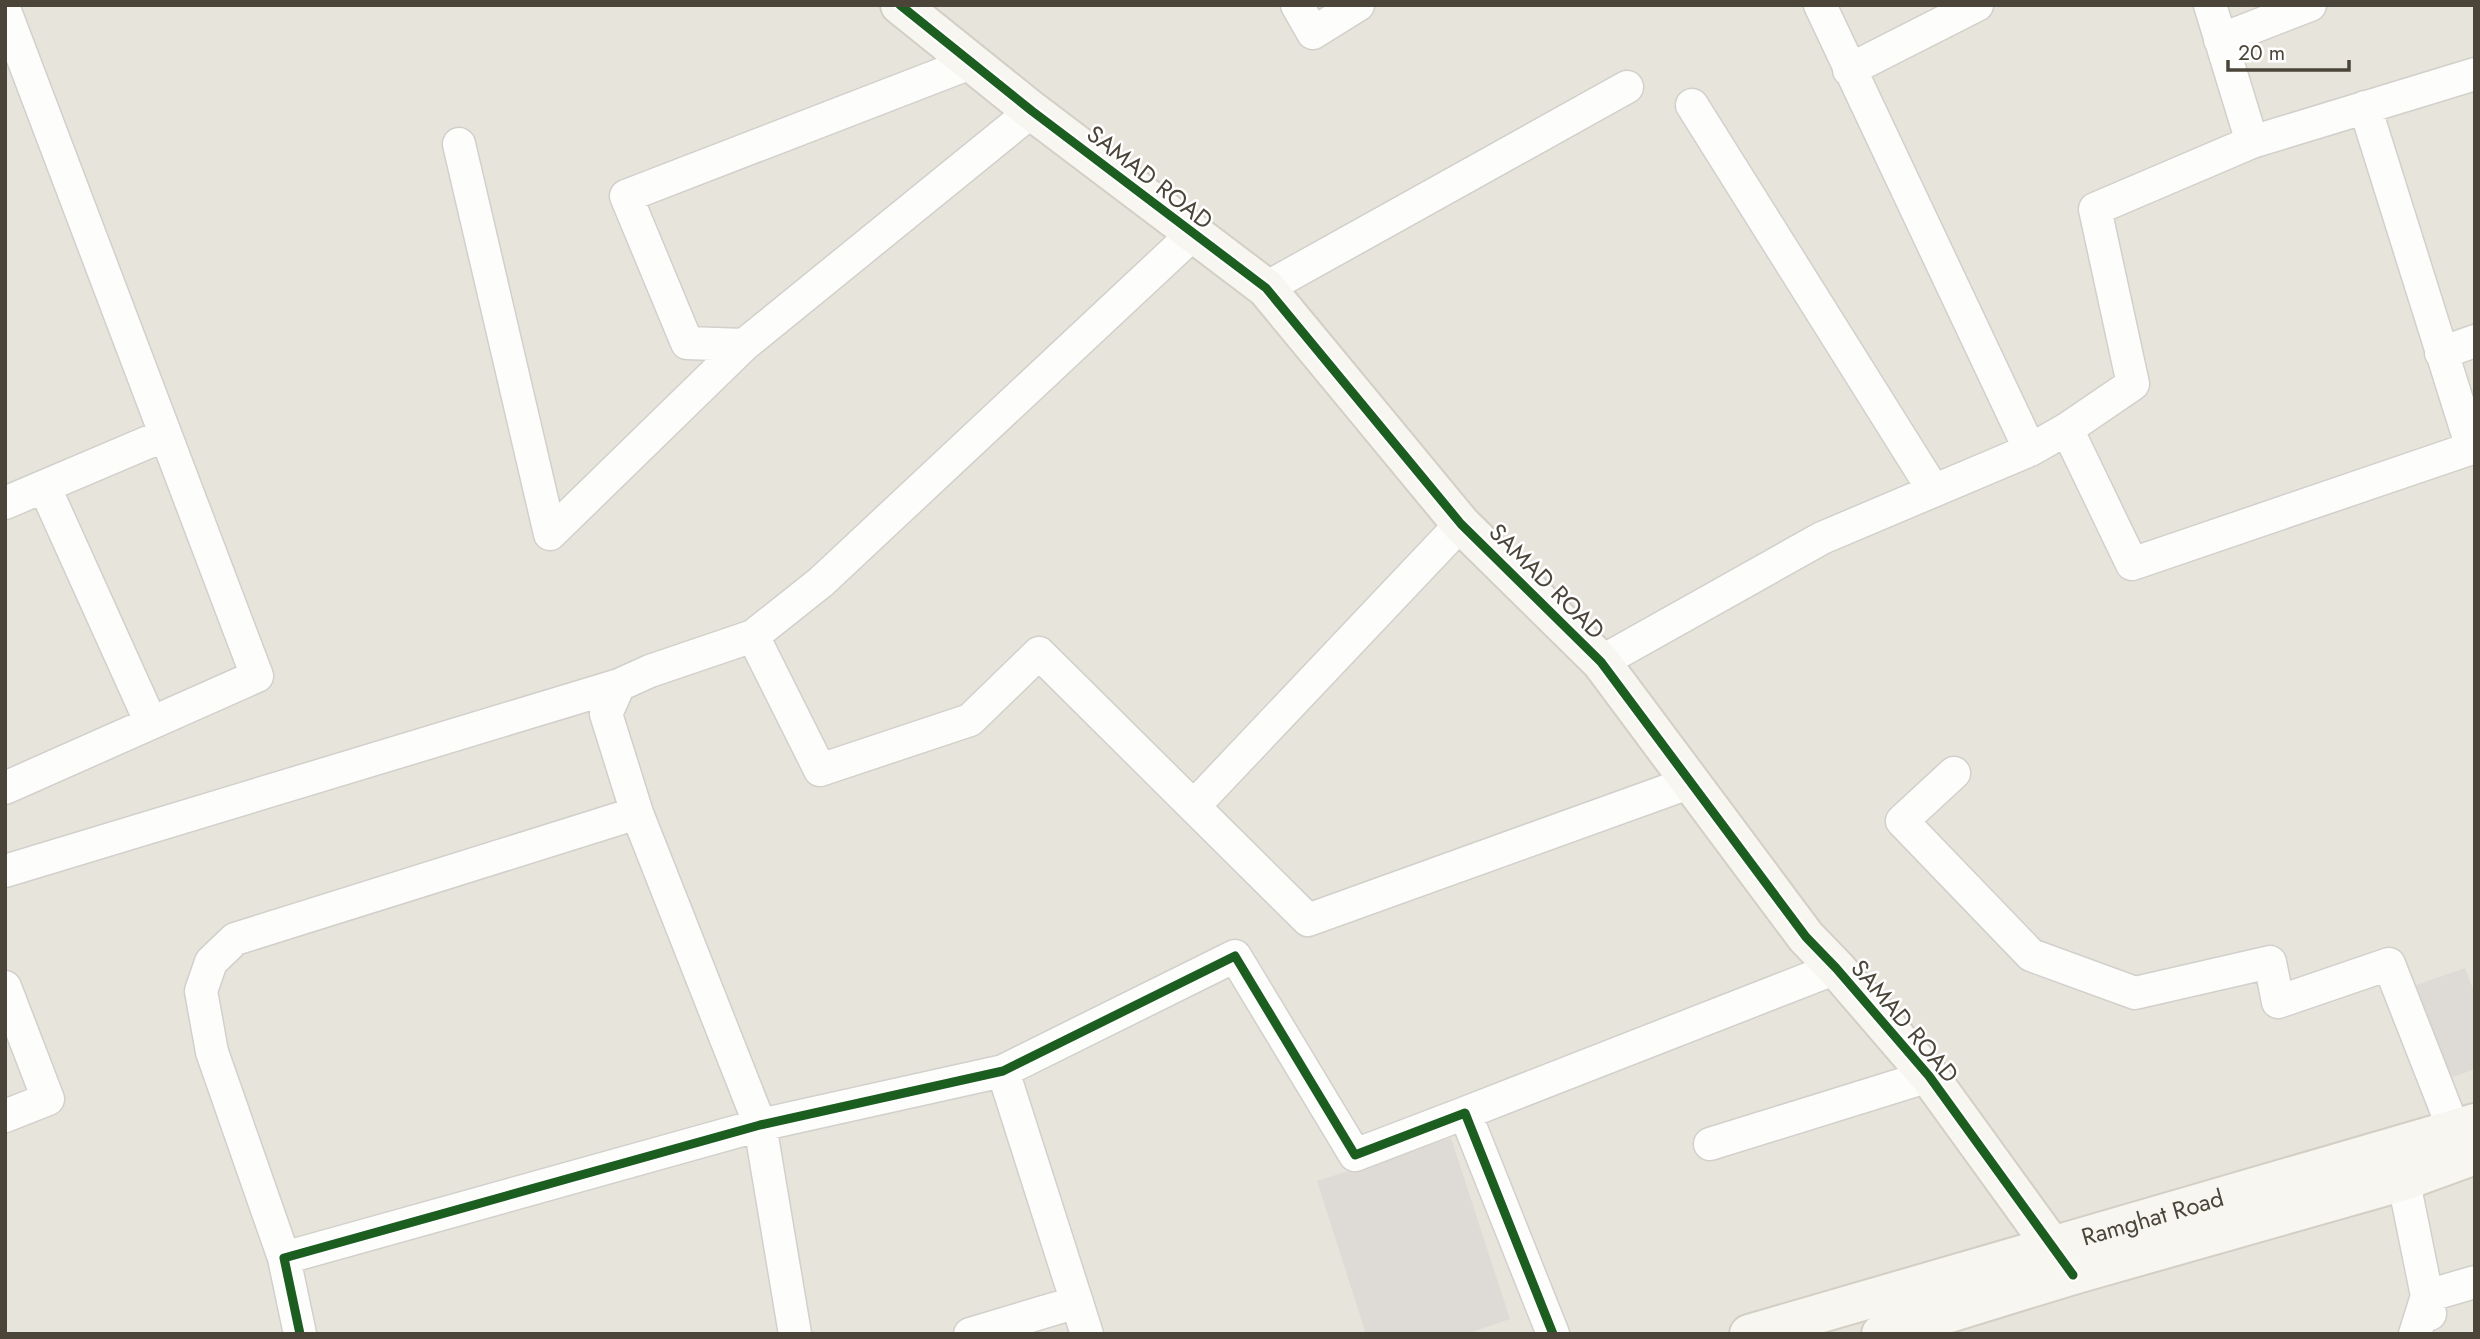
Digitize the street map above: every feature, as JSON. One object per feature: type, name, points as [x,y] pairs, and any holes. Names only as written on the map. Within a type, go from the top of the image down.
[{"type":"street","name":"SAMAD ROAD","points":[[900,5],[1032,111],[1266,288],[1461,524],[1601,662],[1805,937],[1836,968],[1929,1076],[2062,1260]]},
{"type":"street","points":[[1297,5],[1313,33],[1358,5]]},
{"type":"street","points":[[1820,5],[2030,450]]},
{"type":"street","points":[[1849,70],[1977,5]]},
{"type":"street","points":[[2210,5],[2252,142]]},
{"type":"street","points":[[2220,40],[2310,5]]},
{"type":"street","points":[[5,11],[257,676],[5,788]]},
{"type":"street","points":[[744,345],[687,343],[626,196],[973,62]]},
{"type":"street","points":[[1601,662],[1822,538],[2030,450],[2067,429],[2133,384],[2095,209],[2252,142],[2475,74]]},
{"type":"street","points":[[1266,288],[1627,87]]},
{"type":"street","points":[[1692,105],[1934,491]]},
{"type":"street","points":[[2067,429],[2132,565],[2472,448],[2365,107]]},
{"type":"street","points":[[459,144],[550,534],[744,345],[1032,111]]},
{"type":"street","points":[[5,871],[620,685],[650,671],[753,636],[821,582],[1192,234]]},
{"type":"street","points":[[2441,353],[2475,341]]},
{"type":"street","points":[[5,503],[165,435]]},
{"type":"street","points":[[45,488],[151,723]]},
{"type":"street","points":[[1194,806],[1461,524]]},
{"type":"street","points":[[753,636],[820,770],[970,720],[1039,653],[1308,920],[1691,782]]},
{"type":"street","points":[[620,685],[606,714],[637,813],[760,1125],[795,1334]]},
{"type":"street","points":[[1954,773],[1902,821],[2031,955],[2135,993],[2270,962],[2278,1002],[2389,964],[2468,1136]]},
{"type":"street","points":[[300,1334],[284,1258],[212,1052],[201,991],[211,962],[235,939],[637,813]]},
{"type":"street","points":[[284,1258],[760,1125],[1003,1071],[1235,956],[1355,1155],[1836,968]]},
{"type":"street","points":[[5,1116],[48,1099],[8,1001]]},
{"type":"street","points":[[1003,1071],[1087,1334]]},
{"type":"street","points":[[1710,1144],[1929,1076]]},
{"type":"street","points":[[1465,1114],[1553,1334]]},
{"type":"street","name":"Ramghat Road","points":[[1749,1334],[2062,1260],[2400,1163],[2468,1136]]},
{"type":"street","points":[[2400,1163],[2433,1334]]},
{"type":"street","name":"Ramghat Road","points":[[1881,1334],[2062,1260]]},
{"type":"street","points":[[2427,1296],[2475,1282]]},
{"type":"street","points":[[2415,1334],[2427,1296]]},
{"type":"street","points":[[970,1334],[1077,1302]]},
{"type":"shaded area","points":[[5,5],[2475,5],[2475,1334],[5,1334]]},
{"type":"building","points":[[2465,968],[2475,994],[2475,1069],[2450,1078],[2416,985]]},
{"type":"building","points":[[1451,1138],[1510,1319],[1466,1334],[1366,1334],[1317,1181]]},
{"type":"cycle path","points":[[900,5],[1032,111],[1266,288],[1461,524],[1601,662],[1806,937],[1929,1076],[2073,1275]]},
{"type":"cycle path","points":[[300,1334],[284,1258],[760,1125],[1003,1071],[1235,956],[1355,1155],[1465,1113],[1553,1334]]}]
